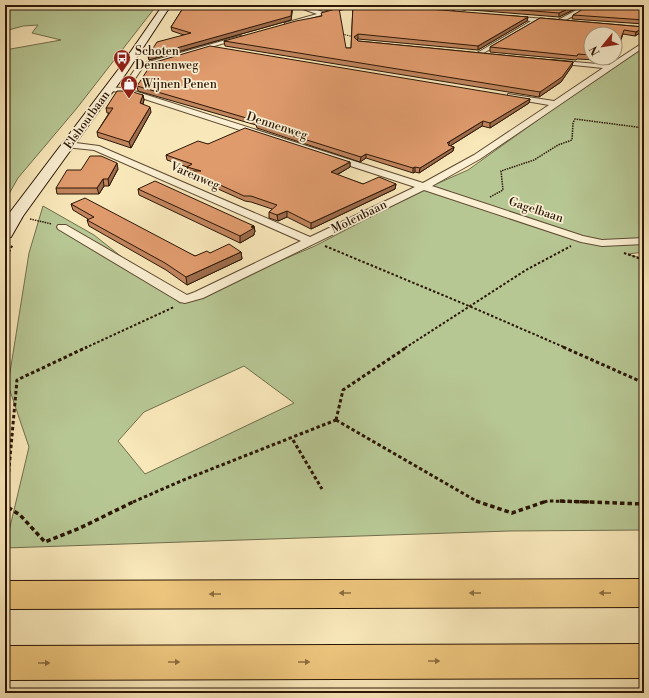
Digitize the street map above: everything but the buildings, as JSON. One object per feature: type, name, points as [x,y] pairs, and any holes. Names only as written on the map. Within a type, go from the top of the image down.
[{"type":"highway","points":[[5,595],[644,593]]},
{"type":"highway","points":[[5,663],[644,661]]},
{"type":"main road","name":"Elshoutbaan","points":[[5,234],[16,215],[109,89],[167,5]]},
{"type":"street","points":[[306,5],[305,8],[322,14]]},
{"type":"street","points":[[278,26],[355,5]]},
{"type":"street","points":[[454,12],[474,5]]},
{"type":"street","points":[[560,21],[590,5]]},
{"type":"street","points":[[447,11],[470,13]]},
{"type":"street","points":[[500,16],[575,22]]},
{"type":"street","points":[[480,53],[538,19]]},
{"type":"street","points":[[124,90],[140,66],[250,34]]},
{"type":"street","name":"Molenbaan","points":[[62,227],[185,299],[199,295],[310,240],[423,187],[495,146],[644,44]]},
{"type":"street","points":[[208,46],[224,49]]},
{"type":"street","points":[[473,52],[496,55]]},
{"type":"street","points":[[549,60],[611,67]]},
{"type":"street","name":"Dennenweg","points":[[109,89],[124,90],[302,146],[423,187]]},
{"type":"street","points":[[502,95],[556,104]]},
{"type":"street","name":"Varenweg","points":[[68,145],[96,148],[310,240]]},
{"type":"street","name":"Gagelbaan","points":[[423,187],[581,239],[602,243],[644,241]]},
{"type":"path","points":[[339,33],[353,37],[358,42]]},
{"type":"path","points":[[477,204],[503,190],[501,171],[534,160],[558,145],[572,140],[572,123],[575,119],[644,128]]},
{"type":"path","points":[[16,215],[62,227]]},
{"type":"path","points":[[336,420],[343,390],[469,306],[526,270],[561,252],[581,239]]},
{"type":"path","points":[[310,240],[469,306],[644,383]]},
{"type":"path","points":[[199,295],[17,380],[6,506],[20,515],[45,542],[71,533],[180,481],[293,440],[336,420]]},
{"type":"path","points":[[336,420],[481,504],[512,513],[548,501],[644,504]]},
{"type":"path","points":[[293,440],[322,489]]},
{"type":"green space","points":[[5,5],[157,5],[77,108],[18,178],[5,201],[5,50],[61,40],[32,33],[38,25],[23,26],[5,31]]},
{"type":"green space","points":[[644,44],[644,252],[628,254],[644,259],[644,530],[509,531],[5,548],[29,447],[8,385],[29,253],[43,206],[94,235],[180,303],[315,246],[416,193],[468,170],[613,66],[623,66],[623,59]],"holes":[[[244,366],[294,403],[145,474],[118,441],[144,412]]]},
{"type":"place","name":"Schoten Dennenweg","points":[[122,73]]},
{"type":"place","name":"Wijnen Penen","points":[[129,99]]}]
